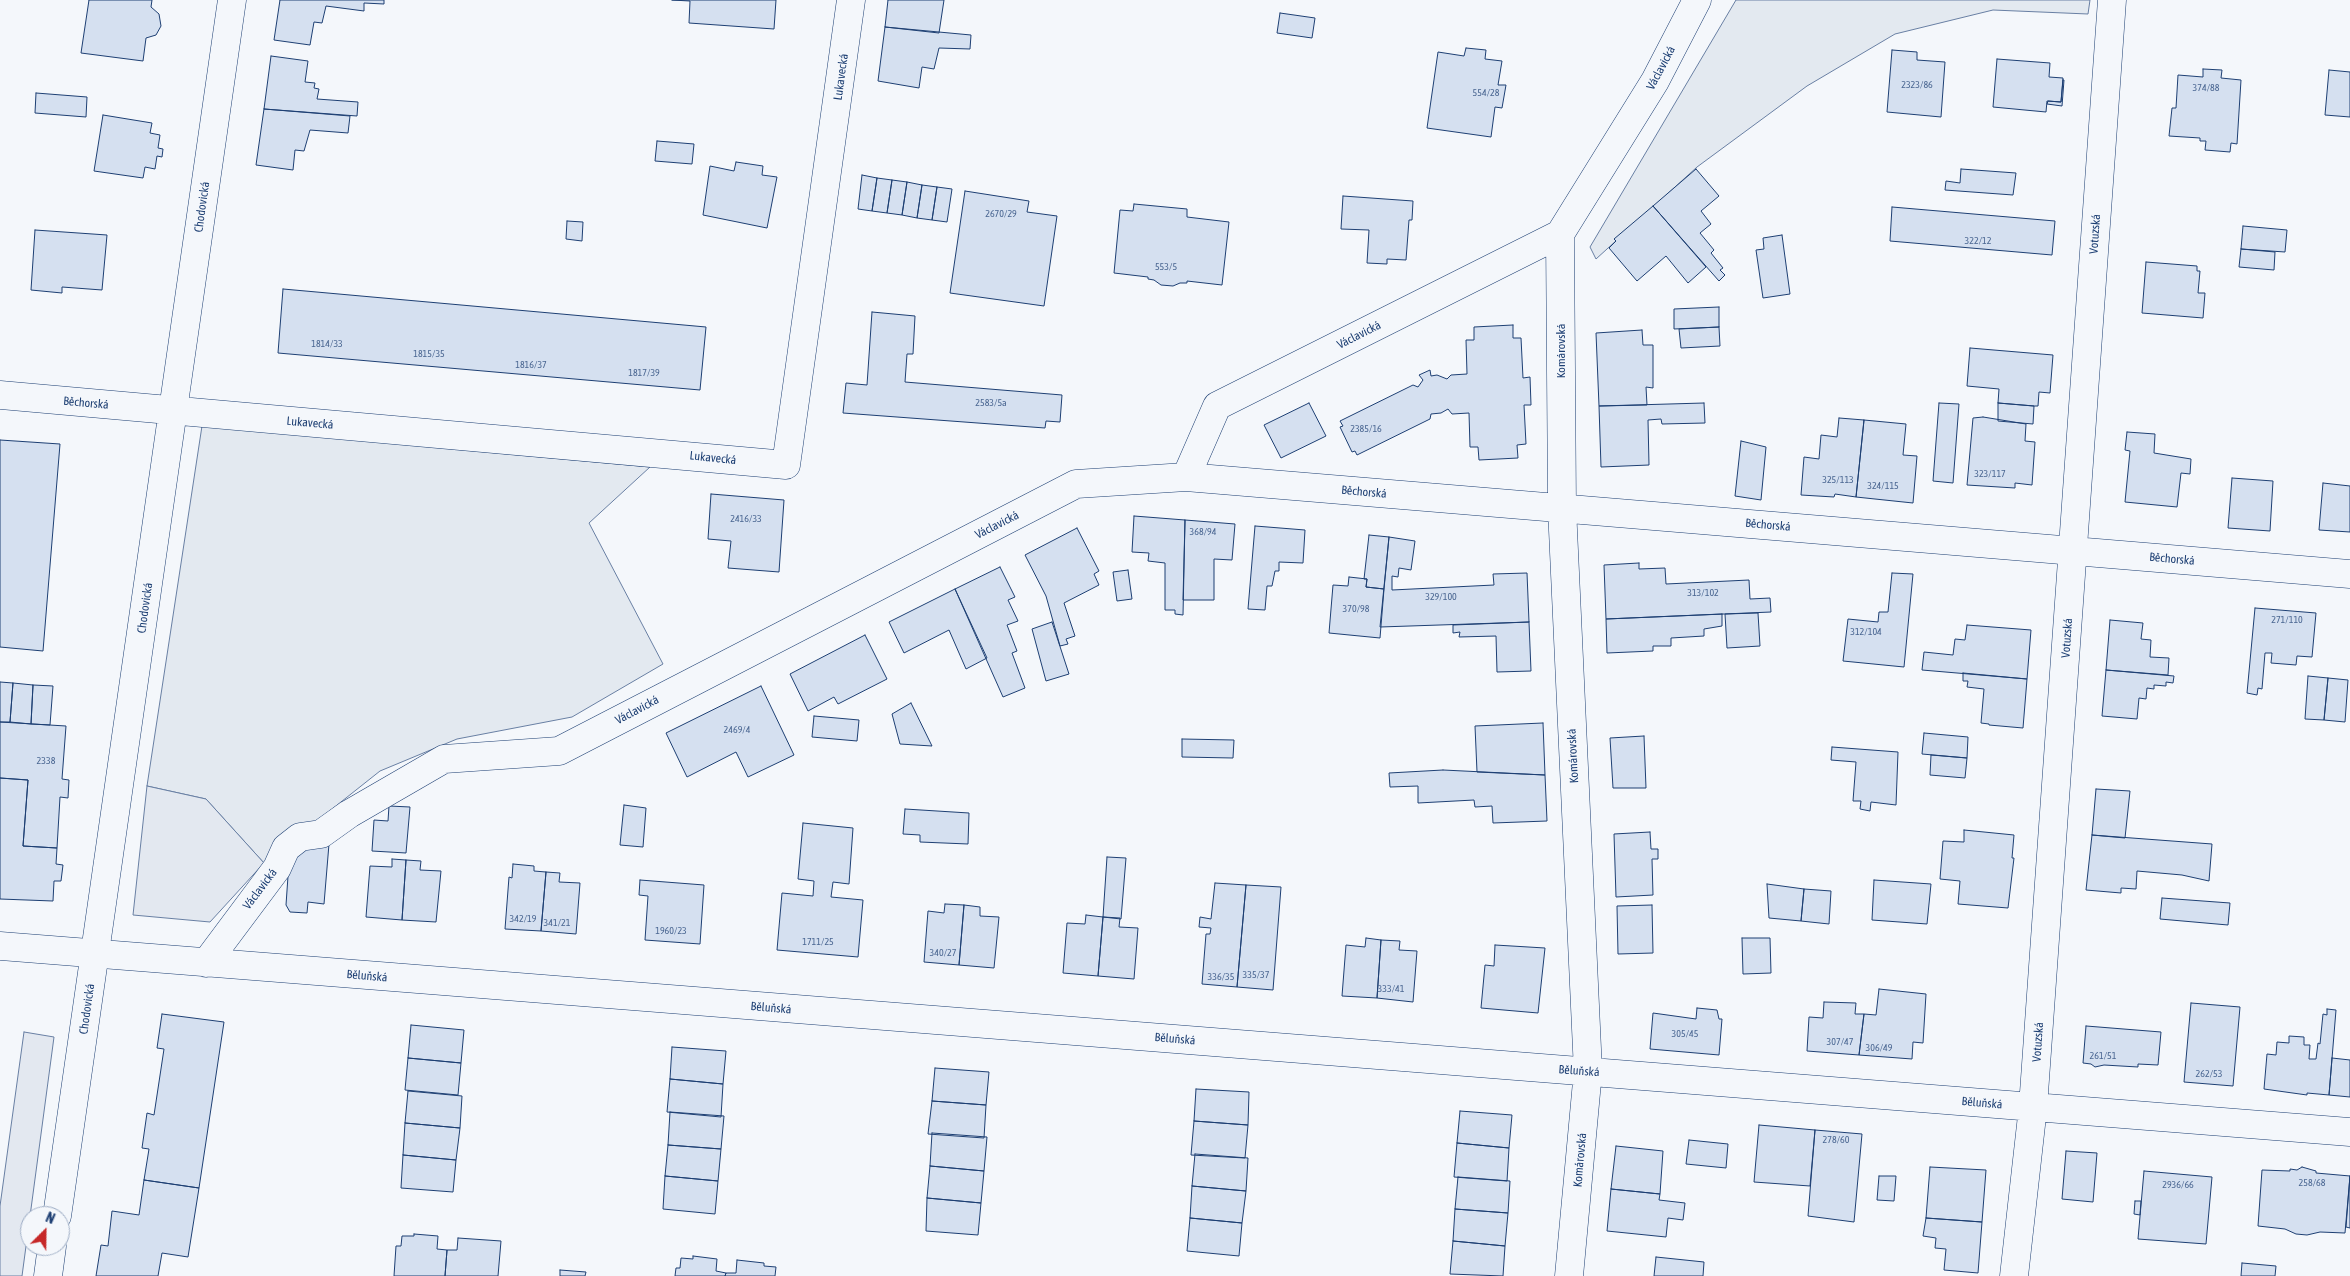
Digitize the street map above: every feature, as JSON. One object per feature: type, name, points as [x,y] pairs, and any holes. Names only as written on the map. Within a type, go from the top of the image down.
[{"type":"street","name":"Chodovická","points":[[58,1206],[232,0]]},
{"type":"street","name":"Lukavecká","points":[[173,411],[786,465],[851,0]]},
{"type":"street","name":"Václavická","points":[[206,963],[277,868],[286,848],[300,837],[321,834],[349,814],[444,759],[559,751],[1076,484],[1186,477],[1217,406],[1560,234],[1656,81],[1697,0]]},
{"type":"street","name":"Votuzská","points":[[2014,1276],[2033,1107],[2112,0]]},
{"type":"street","name":"Komárovská","points":[[1560,234],[1562,508],[1588,1071],[1570,1276]]},
{"type":"street","name":"Běchorská","points":[[0,395],[173,411]]},
{"type":"street","name":"Běchorská","points":[[1186,477],[2350,574]]},
{"type":"street","name":"Běluňská","points":[[0,946],[94,955],[2350,1132]]},
{"type":"street","points":[[48,1276],[51,1256]]},
{"type":"shaded area","points":[[1736,0],[2090,0],[2088,14],[1993,10],[1895,34],[1807,86],[1697,167],[1596,259],[1590,247]]},
{"type":"shaded area","points":[[202,426],[650,467],[589,523],[663,664],[572,717],[457,739],[380,771],[264,863],[206,799],[147,786]]},
{"type":"shaded area","points":[[147,786],[206,799],[264,863],[210,922],[133,915]]},
{"type":"shaded area","points":[[24,1032],[54,1037],[31,1206],[20,1206],[20,1256],[25,1256],[22,1276],[0,1276],[0,1206]]},
{"type":"building","points":[[89,0],[152,0],[151,7],[159,14],[161,26],[156,35],[146,38],[143,61],[81,53]]},
{"type":"building","points":[[280,0],[384,0],[384,4],[364,3],[364,11],[326,6],[322,23],[314,22],[310,45],[274,40]]},
{"type":"building","points":[[672,0],[776,0],[774,29],[689,23],[690,1]]},
{"type":"building","points":[[888,0],[944,0],[939,33],[885,27]]},
{"type":"building","points":[[1280,13],[1315,18],[1312,38],[1277,33]]},
{"type":"building","points":[[885,27],[971,35],[970,49],[939,48],[934,69],[922,67],[919,88],[878,81]]},
{"type":"building","points":[[1466,48],[1486,50],[1485,59],[1502,61],[1498,85],[1506,85],[1502,108],[1495,107],[1491,137],[1427,128],[1438,52],[1464,56]]},
{"type":"building","points":[[1892,50],[1917,52],[1917,60],[1945,62],[1941,117],[1887,112]]},
{"type":"building","points":[[271,56],[308,61],[305,82],[315,83],[314,88],[319,89],[317,99],[358,102],[357,116],[264,109]]},
{"type":"building","points":[[1997,59],[2050,63],[2049,77],[2063,78],[2061,102],[2047,101],[2046,112],[1993,107]]},
{"type":"building","points":[[2203,69],[2222,70],[2221,78],[2241,80],[2237,144],[2231,143],[2230,152],[2205,150],[2206,141],[2200,141],[2200,138],[2169,136],[2172,108],[2176,108],[2178,75],[2203,77]]},
{"type":"building","points":[[2329,70],[2350,72],[2350,117],[2325,115]]},
{"type":"building","points":[[2063,80],[2062,106],[2047,104],[2048,101],[2061,102]]},
{"type":"building","points":[[36,93],[87,97],[86,117],[35,113]]},
{"type":"building","points":[[264,109],[350,116],[348,133],[310,130],[304,151],[295,150],[293,170],[256,165]]},
{"type":"building","points":[[103,115],[152,123],[150,133],[160,135],[158,148],[163,149],[162,157],[157,156],[155,169],[145,167],[143,178],[94,171]]},
{"type":"building","points":[[657,141],[694,144],[692,164],[655,161]]},
{"type":"building","points":[[736,162],[763,166],[762,175],[777,177],[767,228],[703,215],[710,166],[734,171]]},
{"type":"building","points":[[1696,169],[1719,196],[1701,211],[1711,224],[1700,233],[1714,250],[1711,253],[1723,268],[1720,270],[1725,275],[1719,281],[1653,206]]},
{"type":"building","points":[[1961,169],[2016,173],[2013,195],[1945,190],[1946,181],[1960,183]]},
{"type":"building","points":[[862,175],[877,178],[872,211],[858,209]]},
{"type":"building","points":[[877,178],[892,180],[887,213],[872,211]]},
{"type":"building","points":[[892,180],[907,182],[902,215],[887,213]]},
{"type":"building","points":[[907,182],[922,185],[917,218],[902,215]]},
{"type":"building","points":[[922,185],[937,187],[932,220],[917,218]]},
{"type":"building","points":[[937,187],[952,189],[947,222],[932,220]]},
{"type":"building","points":[[965,191],[1029,201],[1027,212],[1057,216],[1044,306],[950,293]]},
{"type":"building","points":[[1343,196],[1413,201],[1412,220],[1409,220],[1406,260],[1387,259],[1387,264],[1367,263],[1369,230],[1341,229]]},
{"type":"building","points":[[1134,204],[1187,209],[1187,217],[1229,222],[1222,285],[1187,281],[1187,283],[1173,286],[1161,285],[1154,280],[1148,279],[1148,277],[1114,273],[1120,210],[1133,211]]},
{"type":"building","points":[[1653,206],[1706,267],[1688,283],[1666,256],[1637,281],[1609,248],[1616,241],[1614,239]]},
{"type":"building","points":[[1892,207],[2055,221],[2052,255],[1890,241]]},
{"type":"building","points":[[567,221],[583,222],[582,241],[566,239]]},
{"type":"building","points":[[2243,226],[2287,230],[2285,252],[2241,249]]},
{"type":"building","points":[[35,230],[107,235],[102,290],[62,287],[62,293],[31,290]]},
{"type":"building","points":[[1782,235],[1790,294],[1763,298],[1756,250],[1764,249],[1763,238]]},
{"type":"building","points":[[2241,249],[2275,252],[2274,270],[2239,267]]},
{"type":"building","points":[[2146,262],[2197,266],[2197,271],[2200,271],[2198,293],[2205,293],[2203,318],[2142,313]]},
{"type":"building","points":[[283,289],[706,327],[700,390],[278,353]]},
{"type":"building","points":[[1719,307],[1719,327],[1674,329],[1674,309]]},
{"type":"building","points":[[872,312],[915,316],[913,354],[907,354],[905,382],[1062,395],[1060,422],[1046,421],[1045,428],[843,413],[846,383],[867,385]]},
{"type":"building","points":[[1513,325],[1513,338],[1521,338],[1523,378],[1530,377],[1531,405],[1524,405],[1526,444],[1517,445],[1518,458],[1479,460],[1478,447],[1470,447],[1469,413],[1452,414],[1448,409],[1441,413],[1431,414],[1430,419],[1357,455],[1355,451],[1352,452],[1340,427],[1343,426],[1340,421],[1413,385],[1418,387],[1423,380],[1419,375],[1430,370],[1431,376],[1437,375],[1447,379],[1451,375],[1467,374],[1466,340],[1474,340],[1474,327]]},
{"type":"building","points":[[1719,327],[1720,346],[1681,348],[1679,329]]},
{"type":"building","points":[[1642,330],[1643,345],[1653,345],[1653,388],[1646,387],[1647,405],[1599,406],[1596,333]]},
{"type":"building","points":[[1970,348],[2053,355],[2050,393],[2039,392],[2038,406],[1998,403],[1999,389],[1967,386]]},
{"type":"building","points":[[1309,403],[1326,436],[1281,458],[1264,425]]},
{"type":"building","points":[[1704,403],[1705,423],[1662,424],[1661,419],[1648,420],[1649,465],[1601,467],[1599,406]]},
{"type":"building","points":[[1939,403],[1959,404],[1953,483],[1933,481]]},
{"type":"building","points":[[1998,403],[2034,406],[2033,424],[1998,421]]},
{"type":"building","points":[[1983,417],[2026,424],[2025,441],[2035,442],[2032,485],[2015,483],[2015,488],[1967,485],[1973,418]]},
{"type":"building","points":[[1839,418],[1864,420],[1856,497],[1835,494],[1834,497],[1801,495],[1804,457],[1819,459],[1821,435],[1837,437]]},
{"type":"building","points":[[1864,420],[1906,424],[1903,455],[1917,456],[1913,503],[1856,497]]},
{"type":"building","points":[[2127,432],[2155,434],[2154,453],[2191,459],[2190,474],[2181,473],[2177,507],[2125,502],[2130,451],[2125,450]]},
{"type":"building","points":[[0,440],[60,444],[43,651],[0,647]]},
{"type":"building","points":[[1741,441],[1766,447],[1761,500],[1735,496]]},
{"type":"building","points":[[2232,478],[2273,481],[2270,531],[2228,528]]},
{"type":"building","points":[[2323,483],[2350,486],[2350,532],[2319,530]]},
{"type":"building","points":[[711,494],[784,500],[779,572],[728,568],[731,541],[708,539]]},
{"type":"building","points":[[1134,516],[1185,520],[1183,615],[1175,614],[1175,610],[1165,610],[1165,563],[1148,561],[1149,553],[1132,552]]},
{"type":"building","points":[[1185,520],[1235,524],[1232,560],[1214,559],[1214,600],[1183,600]]},
{"type":"building","points":[[1255,526],[1305,530],[1303,563],[1279,562],[1279,571],[1275,571],[1272,586],[1267,586],[1265,610],[1248,609]]},
{"type":"building","points":[[1077,528],[1099,571],[1094,574],[1099,585],[1064,603],[1075,636],[1066,639],[1068,644],[1060,646],[1046,596],[1025,555]]},
{"type":"building","points":[[1369,535],[1389,537],[1384,589],[1366,587],[1367,579],[1364,579]]},
{"type":"building","points":[[1389,537],[1415,541],[1411,570],[1399,568],[1398,577],[1392,576],[1392,590],[1494,585],[1493,574],[1527,573],[1529,622],[1380,627]]},
{"type":"building","points":[[1639,563],[1639,569],[1665,568],[1666,584],[1749,580],[1750,599],[1770,598],[1771,612],[1606,619],[1604,565]]},
{"type":"building","points":[[1000,567],[1015,597],[1008,600],[1018,621],[1007,625],[1017,651],[1012,653],[1025,688],[1003,697],[955,589]]},
{"type":"building","points":[[1128,570],[1132,599],[1117,601],[1113,572]]},
{"type":"building","points":[[1892,573],[1913,574],[1904,667],[1843,661],[1848,619],[1878,622],[1879,612],[1888,612]]},
{"type":"building","points":[[1349,577],[1367,579],[1366,587],[1384,589],[1380,638],[1329,633],[1333,585],[1348,586]]},
{"type":"building","points":[[955,589],[987,658],[966,669],[949,630],[904,653],[889,622]]},
{"type":"building","points":[[2255,608],[2316,613],[2312,657],[2297,656],[2296,665],[2271,663],[2272,653],[2265,653],[2262,689],[2258,688],[2257,695],[2247,693]]},
{"type":"building","points":[[1758,613],[1760,646],[1727,648],[1725,614]]},
{"type":"building","points":[[1722,614],[1722,626],[1704,629],[1704,636],[1671,638],[1671,646],[1653,646],[1653,651],[1607,653],[1606,619]]},
{"type":"building","points":[[2110,620],[2143,623],[2141,639],[2151,640],[2150,657],[2169,658],[2168,675],[2106,670]]},
{"type":"building","points":[[1052,622],[1069,674],[1046,681],[1032,629]]},
{"type":"building","points":[[1529,622],[1531,671],[1497,672],[1496,636],[1459,637],[1460,632],[1453,633],[1453,625]]},
{"type":"building","points":[[1967,625],[2031,630],[2027,679],[1922,670],[1924,652],[1953,655],[1955,639],[1965,640]]},
{"type":"building","points":[[865,635],[887,679],[838,704],[834,697],[808,711],[790,674]]},
{"type":"building","points":[[2106,670],[2174,676],[2173,683],[2166,682],[2166,686],[2154,685],[2154,689],[2147,688],[2146,699],[2139,698],[2137,719],[2102,716]]},
{"type":"building","points":[[1963,673],[2027,679],[2023,728],[1981,723],[1984,689],[1967,687],[1968,681],[1963,681]]},
{"type":"building","points":[[2308,676],[2328,678],[2324,720],[2305,719]]},
{"type":"building","points":[[2328,678],[2348,680],[2345,722],[2324,720]]},
{"type":"building","points":[[0,682],[13,683],[10,722],[0,722]]},
{"type":"building","points":[[13,683],[33,685],[31,724],[10,722]]},
{"type":"building","points":[[33,685],[53,686],[50,725],[31,724]]},
{"type":"building","points":[[761,686],[794,755],[748,777],[736,752],[687,777],[666,733]]},
{"type":"building","points":[[911,703],[932,746],[900,744],[892,714]]},
{"type":"building","points":[[814,716],[859,720],[857,741],[812,737]]},
{"type":"building","points":[[0,722],[66,726],[62,779],[69,780],[68,798],[60,797],[57,848],[23,846],[28,780],[0,778]]},
{"type":"building","points":[[1543,723],[1545,775],[1477,772],[1475,726]]},
{"type":"building","points":[[1924,733],[1968,737],[1967,758],[1922,754]]},
{"type":"building","points":[[1644,736],[1646,788],[1613,788],[1610,738]]},
{"type":"building","points":[[1182,739],[1234,740],[1233,758],[1182,757]]},
{"type":"building","points":[[1832,747],[1898,752],[1896,805],[1871,802],[1870,811],[1860,809],[1861,801],[1853,801],[1856,762],[1831,760]]},
{"type":"building","points":[[1931,755],[1967,758],[1965,778],[1930,775]]},
{"type":"building","points":[[1443,770],[1545,775],[1547,821],[1493,823],[1492,806],[1475,807],[1474,800],[1418,803],[1418,786],[1390,787],[1389,773]]},
{"type":"building","points":[[0,778],[28,780],[23,846],[57,848],[56,864],[63,865],[61,881],[54,881],[53,901],[0,899]]},
{"type":"building","points":[[2096,789],[2130,791],[2125,838],[2092,835]]},
{"type":"building","points":[[624,805],[646,808],[643,847],[620,845]]},
{"type":"building","points":[[389,806],[410,807],[406,853],[372,851],[374,820],[388,821]]},
{"type":"building","points":[[905,809],[969,813],[968,844],[920,842],[920,835],[903,834]]},
{"type":"building","points":[[803,823],[853,828],[849,884],[833,882],[831,897],[863,900],[858,957],[777,950],[782,893],[813,896],[814,881],[798,879]]},
{"type":"building","points":[[1964,830],[2014,835],[2012,858],[2014,858],[2008,908],[1958,904],[1960,881],[1940,879],[1943,841],[1964,842]]},
{"type":"building","points":[[1650,832],[1651,849],[1658,849],[1658,859],[1652,859],[1653,895],[1616,897],[1614,834]]},
{"type":"building","points":[[2092,835],[2212,844],[2209,881],[2182,875],[2137,871],[2136,889],[2121,888],[2121,893],[2086,890]]},
{"type":"building","points":[[329,844],[324,904],[308,902],[307,913],[290,912],[286,905],[290,847]]},
{"type":"building","points":[[1107,857],[1126,858],[1121,919],[1103,917]]},
{"type":"building","points":[[392,859],[406,860],[402,920],[366,917],[370,866],[392,867]]},
{"type":"building","points":[[406,860],[421,861],[420,870],[441,871],[436,922],[402,920]]},
{"type":"building","points":[[513,864],[534,866],[534,871],[546,872],[541,931],[505,929],[509,877],[512,878]]},
{"type":"building","points":[[546,872],[560,873],[559,882],[580,883],[576,934],[541,931]]},
{"type":"building","points":[[640,880],[704,885],[700,944],[645,940],[648,896],[639,895]]},
{"type":"building","points":[[1874,880],[1931,884],[1927,924],[1872,920]]},
{"type":"building","points":[[1215,883],[1246,885],[1237,987],[1202,984],[1206,934],[1210,934],[1211,928],[1199,927],[1200,917],[1211,919]]},
{"type":"building","points":[[1767,884],[1804,889],[1801,921],[1769,918]]},
{"type":"building","points":[[1246,885],[1281,887],[1273,990],[1237,987]]},
{"type":"building","points":[[1804,889],[1831,891],[1829,924],[1801,921]]},
{"type":"building","points":[[2162,898],[2230,903],[2228,925],[2160,919]]},
{"type":"building","points":[[945,904],[964,905],[959,965],[924,962],[928,911],[944,913]]},
{"type":"building","points":[[964,905],[980,907],[980,916],[999,917],[994,968],[959,965]]},
{"type":"building","points":[[1652,905],[1653,953],[1618,954],[1617,906]]},
{"type":"building","points":[[1086,915],[1103,917],[1098,976],[1063,973],[1067,923],[1085,924]]},
{"type":"building","points":[[1103,917],[1120,918],[1119,927],[1138,928],[1134,979],[1098,976]]},
{"type":"building","points":[[1366,938],[1381,940],[1377,998],[1342,996],[1346,945],[1365,947]]},
{"type":"building","points":[[1742,938],[1770,938],[1771,973],[1743,974]]},
{"type":"building","points":[[1381,940],[1400,941],[1399,950],[1417,951],[1413,1002],[1377,998]]},
{"type":"building","points":[[1495,945],[1545,948],[1538,1013],[1481,1008],[1485,965],[1494,966]]},
{"type":"building","points":[[1879,989],[1926,994],[1923,1043],[1913,1042],[1912,1059],[1859,1055],[1864,1014],[1876,1015]]},
{"type":"building","points":[[1824,1002],[1856,1003],[1855,1014],[1864,1014],[1859,1055],[1807,1051],[1809,1017],[1823,1018]]},
{"type":"building","points":[[2191,1003],[2240,1007],[2233,1086],[2184,1082]]},
{"type":"building","points":[[1697,1008],[1717,1010],[1719,1019],[1722,1019],[1719,1055],[1650,1049],[1653,1013],[1696,1019]]},
{"type":"building","points":[[2327,1009],[2336,1010],[2329,1095],[2307,1093],[2307,1095],[2264,1089],[2267,1054],[2276,1055],[2277,1042],[2289,1043],[2289,1036],[2304,1037],[2304,1045],[2310,1045],[2309,1059],[2316,1059],[2318,1043],[2320,1044],[2323,1014],[2327,1015]]},
{"type":"building","points":[[162,1014],[224,1022],[199,1188],[144,1180],[149,1149],[142,1148],[147,1113],[154,1115],[164,1049],[157,1048]]},
{"type":"building","points":[[411,1025],[464,1030],[461,1063],[408,1058]]},
{"type":"building","points":[[2086,1026],[2161,1032],[2158,1065],[2138,1064],[2138,1067],[2104,1065],[2095,1067],[2091,1064],[2083,1063]]},
{"type":"building","points":[[672,1047],[726,1051],[723,1084],[670,1079]]},
{"type":"building","points":[[408,1058],[461,1063],[458,1095],[405,1090]]},
{"type":"building","points":[[2332,1058],[2350,1060],[2350,1097],[2329,1095]]},
{"type":"building","points":[[935,1068],[989,1072],[986,1105],[932,1101]]},
{"type":"building","points":[[670,1079],[723,1084],[721,1117],[667,1112]]},
{"type":"building","points":[[1196,1089],[1249,1092],[1248,1125],[1194,1121]]},
{"type":"building","points":[[408,1091],[462,1096],[460,1128],[405,1123]]},
{"type":"building","points":[[932,1101],[986,1105],[984,1138],[928,1134]]},
{"type":"building","points":[[1460,1111],[1512,1115],[1509,1148],[1457,1143]]},
{"type":"building","points":[[670,1112],[724,1116],[721,1149],[668,1145]]},
{"type":"building","points":[[1194,1121],[1248,1125],[1245,1158],[1191,1155]]},
{"type":"building","points":[[405,1123],[460,1128],[456,1160],[403,1155]]},
{"type":"building","points":[[1759,1125],[1815,1130],[1810,1186],[1754,1182]]},
{"type":"building","points":[[1815,1130],[1862,1134],[1854,1222],[1808,1216]]},
{"type":"building","points":[[932,1133],[987,1137],[984,1171],[930,1166]]},
{"type":"building","points":[[1689,1140],[1728,1144],[1726,1168],[1686,1164]]},
{"type":"building","points":[[1457,1143],[1509,1148],[1507,1181],[1454,1177]]},
{"type":"building","points":[[668,1145],[721,1149],[718,1181],[665,1176]]},
{"type":"building","points":[[1616,1146],[1663,1151],[1660,1194],[1611,1189]]},
{"type":"building","points":[[2066,1151],[2097,1153],[2093,1202],[2062,1199]]},
{"type":"building","points":[[1195,1154],[1248,1158],[1246,1191],[1192,1186]]},
{"type":"building","points":[[403,1155],[456,1160],[453,1192],[401,1188]]},
{"type":"building","points":[[930,1166],[984,1171],[981,1203],[927,1198]]},
{"type":"building","points":[[1930,1167],[1986,1170],[1982,1222],[1926,1218]]},
{"type":"building","points":[[2302,1167],[2316,1171],[2316,1173],[2350,1176],[2345,1233],[2320,1232],[2307,1235],[2296,1234],[2285,1229],[2258,1226],[2262,1170],[2290,1171],[2290,1169],[2297,1170]]},
{"type":"building","points":[[2144,1171],[2212,1177],[2206,1244],[2138,1239]]},
{"type":"building","points":[[665,1176],[718,1181],[715,1214],[663,1209]]},
{"type":"building","points":[[1879,1176],[1896,1176],[1894,1201],[1877,1200]]},
{"type":"building","points":[[2350,1176],[2350,1228],[2346,1227]]},
{"type":"building","points":[[1458,1177],[1510,1181],[1508,1213],[1455,1209]]},
{"type":"building","points":[[144,1180],[199,1188],[188,1257],[162,1253],[158,1276],[96,1276],[101,1245],[108,1246],[112,1211],[139,1215]]},
{"type":"building","points":[[1192,1186],[1246,1191],[1242,1223],[1190,1218]]},
{"type":"building","points":[[1611,1189],[1660,1194],[1659,1200],[1685,1203],[1683,1220],[1668,1218],[1666,1237],[1607,1231]]},
{"type":"building","points":[[927,1198],[981,1203],[978,1235],[926,1231]]},
{"type":"building","points":[[2135,1201],[2141,1201],[2140,1215],[2134,1214]]},
{"type":"building","points":[[1455,1209],[1508,1213],[1505,1246],[1453,1241]]},
{"type":"building","points":[[1190,1218],[1242,1223],[1239,1256],[1187,1251]]},
{"type":"building","points":[[1926,1218],[1982,1222],[1978,1273],[1944,1270],[1946,1249],[1935,1248],[1936,1238],[1923,1236]]},
{"type":"building","points":[[414,1234],[438,1236],[437,1249],[447,1250],[445,1276],[394,1276],[396,1246],[401,1246],[402,1236],[414,1236]]},
{"type":"building","points":[[458,1238],[501,1241],[498,1276],[445,1276],[447,1250],[457,1250]]},
{"type":"building","points":[[1453,1241],[1505,1246],[1503,1276],[1450,1274]]},
{"type":"building","points":[[693,1256],[717,1259],[716,1271],[726,1273],[725,1276],[675,1276],[676,1268],[680,1268],[681,1258],[693,1259]]},
{"type":"building","points":[[1656,1257],[1704,1262],[1703,1276],[1654,1276]]},
{"type":"building","points":[[737,1260],[764,1263],[764,1266],[776,1267],[775,1276],[725,1276],[726,1273],[736,1273]]},
{"type":"building","points":[[2242,1263],[2276,1266],[2275,1276],[2241,1276]]},
{"type":"building","points":[[560,1270],[586,1272],[585,1276],[560,1276]]}]
